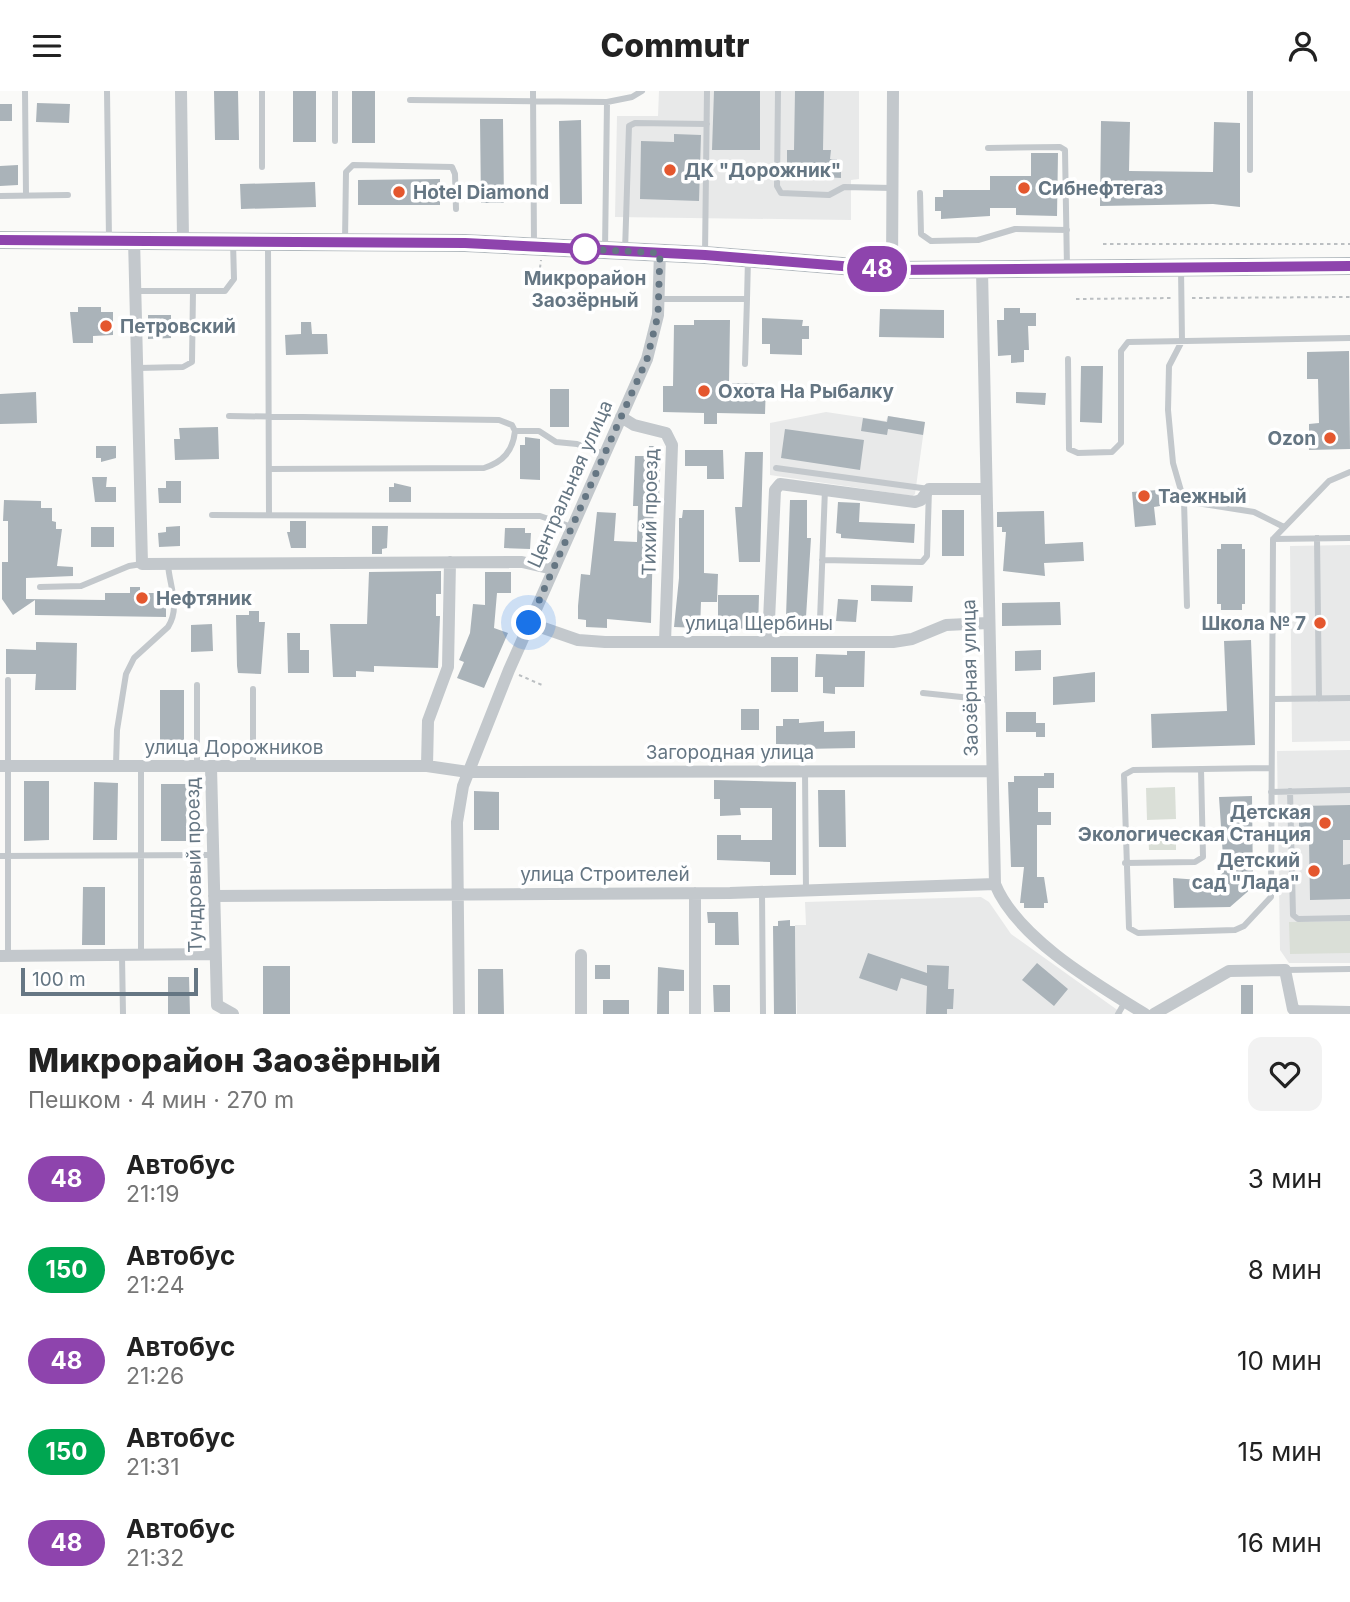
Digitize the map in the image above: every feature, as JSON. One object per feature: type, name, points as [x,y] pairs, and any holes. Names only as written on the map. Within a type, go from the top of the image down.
[{"type":"street","points":[[181,91],[183,239]]},
{"type":"street","points":[[891,270],[893,91]]},
{"type":"street","points":[[134,239],[142,564],[522,562],[553,569]]},
{"type":"street","points":[[0,240],[183,239],[534,246],[705,255],[891,270],[1350,266]]},
{"type":"street","name":"Центральная улица","points":[[458,1014],[458,807],[468,772],[509,670],[652,343],[659,299],[660,253]]},
{"type":"street","name":"Заозёрная улица","points":[[982,270],[996,884],[1003,901],[1021,924],[1145,1014]]},
{"type":"street","name":"Тихий проезд","points":[[621,417],[634,425],[666,433],[672,445],[665,642]]},
{"type":"street","points":[[768,642],[775,490],[784,483],[915,502],[921,500],[929,489],[985,489]]},
{"type":"street","points":[[427,766],[428,721],[448,667],[450,562]]},
{"type":"street","name":"улица Щербины","points":[[529,623],[564,636],[591,642],[893,642],[912,639],[946,625],[988,623]]},
{"type":"street","name":"улица Дорожников","points":[[4,766],[427,766],[468,772]]},
{"type":"street","name":"Тундровый проезд","points":[[211,767],[211,855],[217,1005],[233,1014]]},
{"type":"street","name":"Загородная улица","points":[[468,772],[992,771]]},
{"type":"street","name":"улица Строителей","points":[[214,896],[762,893],[996,884]]},
{"type":"street","points":[[695,893],[695,1014]]},
{"type":"street","points":[[4,955],[215,954]]},
{"type":"street","points":[[581,955],[581,1014]]},
{"type":"street","points":[[1154,1014],[1229,971],[1284,970],[1293,1009],[1350,1011]]},
{"type":"lane","points":[[25,91],[26,195]]},
{"type":"lane","points":[[107,91],[109,239]]},
{"type":"lane","points":[[262,91],[262,167]]},
{"type":"lane","points":[[335,91],[335,141]]},
{"type":"lane","points":[[533,91],[534,246]]},
{"type":"lane","points":[[410,100],[607,102],[632,97],[642,91]]},
{"type":"lane","points":[[705,255],[707,91]]},
{"type":"lane","points":[[778,91],[777,186],[781,193],[829,195],[844,187],[892,188]]},
{"type":"lane","points":[[1250,91],[1250,170]]},
{"type":"lane","points":[[605,250],[607,102]]},
{"type":"lane","points":[[625,251],[629,126],[635,123],[707,124]]},
{"type":"lane","points":[[988,148],[1063,148],[1067,268]]},
{"type":"lane","points":[[345,241],[346,172],[353,165],[452,167],[456,174],[456,209]]},
{"type":"lane","points":[[920,193],[921,234],[931,241],[978,240],[1015,229],[1067,230]]},
{"type":"lane","points":[[0,196],[68,195]]},
{"type":"lane","points":[[135,291],[225,291],[232,284],[233,240]]},
{"type":"lane","points":[[268,240],[269,515]]},
{"type":"lane","points":[[745,364],[748,259]]},
{"type":"lane","points":[[1181,268],[1182,341],[1169,366],[1168,410],[1173,463],[1184,501],[1187,607]]},
{"type":"lane","points":[[137,368],[183,367],[192,362],[193,291]]},
{"type":"lane","points":[[659,299],[747,299]]},
{"type":"lane","points":[[1068,359],[1069,449],[1078,453],[1112,452],[1121,443],[1122,347],[1128,342],[1350,338]]},
{"type":"lane","points":[[229,416],[499,420],[509,423],[514,431],[508,453],[498,462],[484,468],[269,469]]},
{"type":"lane","points":[[514,431],[539,431],[556,442],[577,444],[604,454]]},
{"type":"lane","points":[[776,468],[929,489],[927,557],[922,562],[822,560]]},
{"type":"lane","points":[[1270,768],[1133,770],[1124,775],[1127,924],[1133,931],[1235,930],[1244,926],[1273,891],[1270,768],[1274,699],[1273,539],[1329,481],[1350,472]]},
{"type":"lane","points":[[820,620],[825,489]]},
{"type":"lane","points":[[1184,501],[1254,512],[1284,527]]},
{"type":"lane","points":[[212,515],[540,516],[572,527]]},
{"type":"lane","points":[[1317,538],[1319,699]]},
{"type":"lane","points":[[1273,539],[1350,538]]},
{"type":"lane","points":[[116,767],[117,730],[126,674],[134,658],[168,627],[172,619],[174,596],[168,563]]},
{"type":"lane","points":[[40,587],[81,586],[129,566],[142,564]]},
{"type":"lane","points":[[4,955],[4,766],[8,680]]},
{"type":"lane","points":[[197,685],[197,767]]},
{"type":"lane","points":[[253,689],[253,767]]},
{"type":"lane","points":[[923,693],[990,700]]},
{"type":"lane","points":[[1274,699],[1350,698]]},
{"type":"lane","points":[[141,767],[141,955]]},
{"type":"lane","points":[[1125,863],[1195,862],[1203,857],[1201,769]]},
{"type":"lane","points":[[805,771],[806,892]]},
{"type":"lane","points":[[1271,792],[1350,790]]},
{"type":"lane","points":[[1290,791],[1293,915],[1298,919],[1350,918]]},
{"type":"lane","points":[[4,856],[211,855]]},
{"type":"lane","points":[[762,893],[763,1014]]},
{"type":"lane","points":[[122,956],[122,1014]]},
{"type":"lane","points":[[1284,970],[1350,969]]},
{"type":"lane","points":[[1118,1014],[1125,1002]]},
{"type":"path","points":[[1103,244],[1350,244]]},
{"type":"path","points":[[1076,299],[1350,297]]},
{"type":"path","points":[[509,670],[542,685]]},
{"type":"shaded area","points":[[659,91],[859,91],[859,179],[851,180],[851,220],[615,217],[617,116],[658,116]]},
{"type":"shaded area","points":[[826,412],[886,421],[888,416],[925,422],[915,494],[913,496],[770,475],[770,423]]},
{"type":"shaded area","name":"Школа № 7","points":[[1350,545],[1350,741],[1292,742],[1290,546]]},
{"type":"shaded area","name":"Детский сад \"Лада\"","points":[[1350,750],[1350,963],[1289,963],[1280,950],[1277,751]]},
{"type":"shaded area","points":[[1175,787],[1176,819],[1147,820],[1146,788]]},
{"type":"shaded area","points":[[1176,828],[1176,850],[1149,850],[1148,829]]},
{"type":"shaded area","points":[[981,897],[989,902],[1011,934],[1123,1014],[797,1014],[795,925],[806,925],[805,902]]},
{"type":"shaded area","points":[[1350,921],[1350,953],[1290,954],[1289,922]]},
{"type":"building","points":[[214,91],[238,91],[239,140],[215,140]]},
{"type":"building","points":[[293,91],[316,91],[316,142],[293,142]]},
{"type":"building","points":[[352,91],[375,91],[375,143],[352,143]]},
{"type":"building","points":[[714,91],[760,91],[760,150],[712,150]]},
{"type":"building","points":[[795,91],[824,91],[823,150],[831,150],[830,159],[837,159],[837,166],[841,166],[841,178],[787,175],[787,150],[794,150]]},
{"type":"building","points":[[37,103],[70,104],[69,123],[36,122]]},
{"type":"building","points":[[0,104],[12,104],[12,121],[0,121]]},
{"type":"building","points":[[480,119],[503,119],[504,203],[481,203]]},
{"type":"building","points":[[581,120],[582,204],[560,204],[559,121]]},
{"type":"building","points":[[1101,121],[1130,122],[1129,171],[1213,172],[1214,122],[1240,123],[1240,207],[1213,204],[1100,206]]},
{"type":"building","name":"ДК \"Дорожник\"","points":[[674,134],[701,135],[699,201],[640,199],[641,141],[674,142]]},
{"type":"building","name":"Сибнефтегаз","points":[[1031,153],[1058,153],[1057,216],[1016,215],[1016,208],[990,208],[990,216],[941,219],[941,211],[935,211],[935,197],[943,197],[943,190],[990,190],[990,176],[1031,176]]},
{"type":"building","points":[[18,165],[18,185],[0,186],[0,166]]},
{"type":"building","name":"Hotel Diamond","points":[[440,179],[440,205],[358,205],[358,180]]},
{"type":"building","points":[[315,182],[316,207],[241,209],[240,184]]},
{"type":"building","points":[[78,307],[101,307],[101,312],[113,312],[113,335],[93,336],[93,343],[73,343],[70,312],[78,312]]},
{"type":"building","points":[[1004,308],[1020,308],[1020,313],[1036,313],[1036,326],[1028,326],[1029,350],[1024,350],[1024,362],[1011,363],[1011,355],[998,356],[997,320],[1004,320]]},
{"type":"building","points":[[880,309],[944,310],[944,338],[879,337]]},
{"type":"building","points":[[148,315],[171,315],[171,338],[148,339]]},
{"type":"building","points":[[762,318],[803,320],[802,326],[809,326],[809,339],[802,339],[802,355],[770,354],[770,344],[762,344]]},
{"type":"building","points":[[694,320],[730,320],[729,383],[766,384],[765,414],[717,413],[717,424],[704,424],[704,413],[663,412],[663,386],[673,386],[674,325],[694,325]]},
{"type":"building","points":[[301,322],[311,322],[312,334],[327,334],[328,354],[286,355],[285,335],[301,334]]},
{"type":"building","points":[[1349,351],[1350,449],[1309,450],[1309,424],[1319,423],[1318,379],[1307,379],[1307,352]]},
{"type":"building","points":[[1081,366],[1103,366],[1102,423],[1080,422]]},
{"type":"building","points":[[550,389],[569,389],[569,427],[550,427]]},
{"type":"building","points":[[36,392],[37,423],[0,424],[0,394]]},
{"type":"building","points":[[1016,392],[1046,393],[1045,405],[1016,403]]},
{"type":"building","points":[[888,416],[925,422],[923,435],[888,429],[887,435],[861,431],[863,418],[887,422]]},
{"type":"building","points":[[218,427],[219,459],[175,460],[174,439],[180,439],[179,428]]},
{"type":"building","points":[[785,429],[864,440],[860,470],[781,458]]},
{"type":"building","points":[[525,437],[540,439],[540,480],[520,479],[520,445],[525,445]]},
{"type":"building","points":[[96,446],[116,446],[116,458],[101,462],[101,458],[96,458]]},
{"type":"building","points":[[649,446],[661,446],[659,498],[654,498],[651,623],[607,619],[607,628],[586,627],[586,620],[578,619],[581,574],[590,575],[597,512],[616,513],[614,541],[637,542],[638,506],[633,506],[635,456],[648,456]]},
{"type":"building","points":[[685,450],[723,450],[724,479],[707,479],[707,466],[685,466]]},
{"type":"building","points":[[745,452],[763,452],[760,562],[739,562],[735,507],[742,507]]},
{"type":"building","points":[[92,477],[107,477],[106,487],[116,487],[116,502],[95,502]]},
{"type":"building","points":[[166,481],[181,481],[181,503],[159,503],[158,488],[166,488]]},
{"type":"building","points":[[394,483],[411,487],[411,502],[389,502],[389,487],[394,487]]},
{"type":"building","points":[[1158,490],[1160,506],[1154,507],[1156,525],[1135,527],[1132,492]]},
{"type":"building","points":[[4,500],[41,501],[41,508],[52,508],[52,521],[56,522],[56,529],[62,529],[57,566],[73,567],[73,576],[26,578],[26,599],[105,600],[105,593],[130,593],[130,587],[140,587],[140,593],[166,593],[166,617],[35,615],[35,600],[13,615],[2,599],[2,562],[8,562],[8,521],[3,521]]},
{"type":"building","points":[[790,500],[807,500],[807,538],[811,538],[806,617],[786,617]]},
{"type":"building","points":[[838,502],[860,503],[859,522],[915,524],[914,543],[841,538],[841,534],[836,533]]},
{"type":"building","points":[[683,510],[704,510],[704,573],[718,574],[717,602],[701,602],[700,628],[674,627],[679,578],[679,518],[682,518]]},
{"type":"building","points":[[942,510],[964,510],[964,556],[942,556]]},
{"type":"building","points":[[1044,511],[1045,544],[1083,542],[1084,561],[1044,563],[1045,576],[1003,571],[1006,532],[1002,532],[1002,527],[997,527],[997,512]]},
{"type":"building","points":[[290,521],[306,521],[306,548],[291,548],[287,532],[290,532]]},
{"type":"building","points":[[180,526],[180,546],[159,547],[158,533],[166,532],[166,527]]},
{"type":"building","points":[[372,526],[388,526],[387,548],[382,549],[382,554],[372,554]]},
{"type":"building","points":[[91,527],[114,527],[114,547],[91,547]]},
{"type":"building","points":[[505,528],[525,528],[525,533],[531,533],[530,549],[504,548]]},
{"type":"building","points":[[1221,544],[1242,544],[1242,549],[1245,549],[1245,604],[1242,604],[1242,610],[1221,610],[1221,604],[1217,604],[1217,549],[1221,549]]},
{"type":"building","points":[[441,571],[441,594],[436,594],[436,616],[440,616],[438,668],[374,666],[374,672],[356,671],[356,677],[333,677],[330,624],[367,624],[369,572]]},
{"type":"building","points":[[485,572],[511,572],[511,593],[497,593],[494,628],[508,633],[484,688],[457,678],[464,662],[459,660],[470,633],[473,604],[485,605]]},
{"type":"building","points":[[871,585],[913,586],[912,602],[871,601]]},
{"type":"building","points":[[718,595],[759,595],[758,629],[718,628]]},
{"type":"building","points":[[838,599],[858,600],[856,622],[836,621]]},
{"type":"building","points":[[1060,602],[1061,625],[1002,626],[1002,603]]},
{"type":"building","points":[[249,611],[259,611],[259,622],[265,622],[261,674],[238,673],[236,615],[249,615]]},
{"type":"building","points":[[212,624],[213,651],[191,652],[191,625]]},
{"type":"building","points":[[287,633],[300,633],[300,650],[309,650],[309,673],[288,673]]},
{"type":"building","points":[[1251,640],[1255,745],[1152,748],[1151,714],[1227,711],[1224,641]]},
{"type":"building","points":[[36,642],[77,643],[76,690],[35,690],[36,674],[6,674],[6,649],[36,650]]},
{"type":"building","points":[[1041,650],[1041,670],[1015,671],[1015,651]]},
{"type":"building","points":[[847,651],[865,651],[864,687],[835,687],[835,694],[823,693],[823,677],[815,677],[816,654],[847,655]]},
{"type":"building","points":[[771,657],[798,657],[798,692],[771,692]]},
{"type":"building","points":[[1095,672],[1095,702],[1053,705],[1053,677]]},
{"type":"building","points":[[160,690],[184,690],[184,750],[160,750]]},
{"type":"building","points":[[741,709],[759,709],[759,730],[741,730]]},
{"type":"building","points":[[1006,712],[1036,712],[1036,732],[1006,732]]},
{"type":"building","points":[[783,719],[799,719],[799,723],[824,721],[824,732],[855,731],[855,748],[803,749],[803,745],[776,744],[776,726],[783,726]]},
{"type":"building","points":[[1036,723],[1045,723],[1045,737],[1036,737]]},
{"type":"building","points":[[1044,773],[1054,773],[1054,788],[1038,788],[1038,812],[1051,812],[1051,825],[1037,825],[1037,877],[1044,877],[1048,903],[1044,903],[1044,908],[1024,908],[1024,903],[1020,903],[1024,867],[1011,867],[1008,782],[1014,782],[1014,776],[1044,776]]},
{"type":"building","points":[[714,780],[796,782],[796,875],[770,875],[770,862],[717,860],[717,835],[741,835],[741,840],[772,840],[772,808],[740,808],[741,815],[720,816],[720,799],[714,799]]},
{"type":"building","points":[[24,781],[49,781],[49,840],[24,841]]},
{"type":"building","points":[[94,782],[118,783],[117,840],[93,840]]},
{"type":"building","points":[[161,784],[187,784],[186,841],[161,841]]},
{"type":"building","points":[[818,790],[845,790],[846,847],[819,847]]},
{"type":"building","points":[[474,791],[499,792],[499,830],[474,830]]},
{"type":"building","points":[[1252,796],[1253,887],[1230,907],[1174,908],[1173,878],[1213,881],[1224,872],[1219,797]]},
{"type":"building","points":[[1350,805],[1350,840],[1343,840],[1343,865],[1350,864],[1350,899],[1310,900],[1309,840],[1299,840],[1299,806]]},
{"type":"building","points":[[83,887],[105,887],[105,945],[82,945]]},
{"type":"building","points":[[707,912],[738,912],[739,945],[715,945],[715,923],[708,923]]},
{"type":"building","points":[[790,920],[790,926],[795,926],[796,1014],[774,1014],[773,926],[778,926],[778,921]]},
{"type":"building","points":[[868,953],[927,973],[927,965],[949,966],[948,989],[954,989],[953,1009],[947,1009],[947,1014],[926,1014],[927,986],[901,978],[897,991],[859,978]]},
{"type":"building","points":[[1037,963],[1068,989],[1054,1006],[1022,980]]},
{"type":"building","points":[[595,965],[610,965],[610,979],[595,979]]},
{"type":"building","points":[[263,966],[290,966],[290,1014],[263,1014]]},
{"type":"building","points":[[658,967],[684,970],[684,991],[669,991],[669,1014],[657,1014]]},
{"type":"building","points":[[478,969],[503,969],[504,1014],[478,1014]]},
{"type":"building","points":[[168,977],[189,977],[190,1014],[168,1014]]},
{"type":"building","points":[[713,985],[730,985],[730,1012],[714,1012]]},
{"type":"building","points":[[1241,985],[1253,985],[1253,1014],[1241,1014]]},
{"type":"building","points":[[603,1000],[629,1000],[629,1014],[603,1014]]},
{"type":"bus line","name":"48","points":[[0,240],[183,239],[465,243],[705,255],[831,266],[933,271],[1350,266]]},
{"type":"place","name":"ДК \"Дорожник\"","points":[[670,170]]},
{"type":"place","name":"Сибнефтегаз","points":[[1024,188]]},
{"type":"place","name":"Hotel Diamond","points":[[399,192]]},
{"type":"place","name":"Микрорайон Заозёрный","points":[[585,249]]},
{"type":"place","name":"Петровский","points":[[106,326]]},
{"type":"place","name":"Охота На Рыбалку","points":[[704,391]]},
{"type":"place","name":"Ozon","points":[[1330,438]]},
{"type":"place","name":"Таежный","points":[[1144,496]]},
{"type":"place","name":"Нефтяник","points":[[142,598]]},
{"type":"place","name":"Школа № 7","points":[[1320,623]]},
{"type":"place","name":"Детская Экологическая Станция","points":[[1325,823]]},
{"type":"place","name":"Детский сад \"Лада\"","points":[[1314,871]]},
{"type":"route","points":[[529,623],[647,359],[658,315],[660,253],[585,249]]}]
